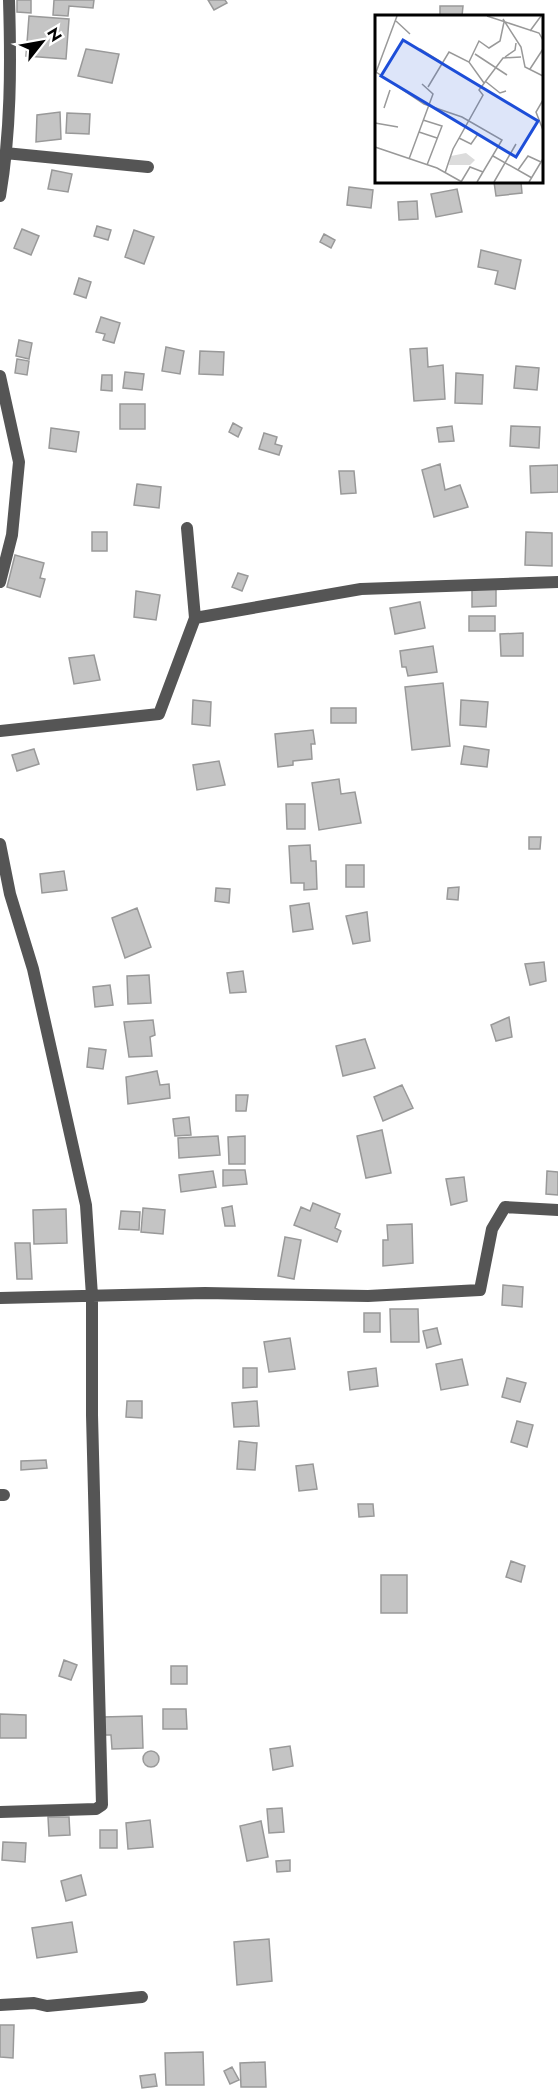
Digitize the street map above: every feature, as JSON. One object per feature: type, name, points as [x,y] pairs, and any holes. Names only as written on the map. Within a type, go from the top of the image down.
[{"type":"street","points":[[0,196],[11,66],[9,0]]},
{"type":"street","points":[[5,153],[148,167]]},
{"type":"street","points":[[0,376],[19,462],[12,535],[0,582]]},
{"type":"street","points":[[0,731],[159,714],[195,618],[187,528]]},
{"type":"street","points":[[195,618],[361,589],[558,582]]},
{"type":"street","points":[[0,844],[10,894],[33,969],[86,1205],[92,1296],[92,1415],[102,1805],[96,1809],[0,1812]]},
{"type":"street","points":[[0,1298],[205,1293],[368,1296],[480,1290],[492,1229],[505,1207],[558,1210]]},
{"type":"street","points":[[0,2005],[34,2003],[47,2006],[142,1997]]},
{"type":"building","points":[[17,0],[31,0],[31,13],[17,12]]},
{"type":"building","points":[[54,0],[94,0],[93,8],[69,6],[68,16],[53,15]]},
{"type":"building","points":[[208,0],[225,0],[227,3],[214,10]]},
{"type":"building","points":[[440,6],[463,6],[462,15],[440,15]]},
{"type":"building","points":[[29,16],[69,19],[66,59],[26,56]]},
{"type":"building","points":[[86,49],[119,54],[112,83],[78,76]]},
{"type":"building","points":[[60,112],[61,139],[36,142],[37,115]]},
{"type":"building","points":[[67,113],[90,114],[89,134],[66,133]]},
{"type":"building","points":[[52,170],[72,174],[68,192],[48,189]]},
{"type":"building","points":[[494,183],[521,183],[522,193],[496,196]]},
{"type":"building","points":[[349,187],[373,190],[371,208],[347,205]]},
{"type":"building","points":[[457,189],[462,212],[436,217],[431,194]]},
{"type":"building","points":[[417,201],[418,219],[399,220],[398,202]]},
{"type":"building","points":[[97,226],[111,230],[108,240],[94,236]]},
{"type":"building","points":[[22,229],[39,236],[31,255],[14,248]]},
{"type":"building","points":[[134,230],[154,237],[144,264],[125,257]]},
{"type":"building","points":[[324,234],[335,240],[331,248],[320,242]]},
{"type":"building","points":[[481,250],[521,260],[515,289],[495,284],[498,271],[478,267]]},
{"type":"building","points":[[79,278],[91,282],[86,298],[74,294]]},
{"type":"building","points":[[101,317],[120,323],[114,343],[103,340],[105,334],[96,332]]},
{"type":"building","points":[[19,340],[32,343],[29,359],[16,356]]},
{"type":"building","points":[[166,347],[184,351],[180,374],[162,371]]},
{"type":"building","points":[[427,348],[428,367],[443,365],[445,399],[414,401],[410,349]]},
{"type":"building","points":[[200,351],[224,352],[223,375],[199,374]]},
{"type":"building","points":[[17,359],[29,361],[27,375],[15,373]]},
{"type":"building","points":[[516,366],[539,368],[537,390],[514,388]]},
{"type":"building","points":[[125,372],[144,374],[142,390],[123,388]]},
{"type":"building","points":[[456,373],[483,375],[482,404],[455,403]]},
{"type":"building","points":[[102,375],[112,375],[112,391],[101,390]]},
{"type":"building","points":[[120,404],[145,404],[145,429],[120,429]]},
{"type":"building","points":[[233,423],[242,428],[238,437],[229,432]]},
{"type":"building","points":[[452,426],[454,441],[439,442],[437,428]]},
{"type":"building","points":[[511,426],[540,427],[539,448],[510,446]]},
{"type":"building","points":[[51,428],[79,432],[76,452],[49,448]]},
{"type":"building","points":[[264,433],[277,437],[275,444],[282,446],[279,455],[259,449]]},
{"type":"building","points":[[440,464],[445,490],[460,485],[468,507],[434,517],[422,470]]},
{"type":"building","points":[[558,465],[558,492],[531,493],[530,466]]},
{"type":"building","points":[[339,471],[354,471],[356,493],[341,494]]},
{"type":"building","points":[[137,484],[161,487],[159,508],[134,505]]},
{"type":"building","points":[[92,532],[107,532],[107,551],[92,551]]},
{"type":"building","points":[[526,532],[552,533],[552,566],[525,565]]},
{"type":"building","points":[[15,555],[44,563],[40,578],[45,579],[40,597],[7,587]]},
{"type":"building","points":[[238,573],[248,576],[242,591],[232,587]]},
{"type":"building","points":[[472,585],[496,585],[496,606],[472,607]]},
{"type":"building","points":[[136,591],[160,595],[156,620],[134,617]]},
{"type":"building","points":[[420,602],[425,628],[395,634],[390,608]]},
{"type":"building","points":[[469,616],[495,616],[495,631],[469,631]]},
{"type":"building","points":[[523,633],[523,656],[501,656],[500,634]]},
{"type":"building","points":[[433,646],[437,672],[408,676],[406,667],[402,667],[400,651]]},
{"type":"building","points":[[94,655],[100,680],[74,684],[69,658]]},
{"type":"building","points":[[443,683],[450,746],[412,750],[405,687]]},
{"type":"building","points":[[193,700],[211,702],[210,726],[192,724]]},
{"type":"building","points":[[461,700],[488,702],[486,727],[460,725]]},
{"type":"building","points":[[331,708],[356,708],[356,723],[331,723]]},
{"type":"building","points":[[313,730],[315,744],[311,744],[312,759],[293,761],[293,765],[278,767],[275,734]]},
{"type":"building","points":[[464,746],[489,750],[487,767],[461,764]]},
{"type":"building","points":[[34,749],[39,764],[17,771],[12,755]]},
{"type":"building","points":[[219,761],[225,785],[197,790],[193,765]]},
{"type":"building","points":[[339,779],[341,794],[355,792],[361,823],[319,830],[312,783]]},
{"type":"building","points":[[286,804],[305,804],[305,829],[287,829]]},
{"type":"building","points":[[529,837],[541,837],[540,849],[529,849]]},
{"type":"building","points":[[310,845],[311,861],[316,861],[317,889],[304,890],[304,883],[291,883],[289,846]]},
{"type":"building","points":[[346,865],[364,865],[364,887],[346,887]]},
{"type":"building","points":[[64,871],[67,890],[42,893],[40,874]]},
{"type":"building","points":[[459,887],[458,900],[447,899],[448,888]]},
{"type":"building","points":[[216,888],[230,889],[229,903],[215,901]]},
{"type":"building","points":[[309,903],[313,929],[293,932],[290,906]]},
{"type":"building","points":[[137,908],[151,947],[125,958],[112,918]]},
{"type":"building","points":[[367,912],[370,941],[353,944],[346,916]]},
{"type":"building","points":[[544,962],[546,981],[530,985],[525,964]]},
{"type":"building","points":[[243,971],[246,992],[230,993],[227,973]]},
{"type":"building","points":[[149,975],[151,1003],[128,1004],[127,976]]},
{"type":"building","points":[[110,985],[113,1005],[95,1007],[93,987]]},
{"type":"building","points":[[509,1017],[512,1037],[496,1041],[491,1025]]},
{"type":"building","points":[[153,1020],[155,1035],[150,1037],[152,1056],[129,1057],[124,1022]]},
{"type":"building","points":[[365,1039],[375,1068],[343,1076],[336,1046]]},
{"type":"building","points":[[89,1048],[106,1050],[103,1069],[87,1067]]},
{"type":"building","points":[[157,1071],[160,1085],[169,1084],[170,1098],[128,1104],[126,1077]]},
{"type":"building","points":[[402,1085],[413,1108],[383,1121],[374,1097]]},
{"type":"building","points":[[236,1095],[248,1095],[246,1111],[236,1111]]},
{"type":"building","points":[[189,1117],[191,1135],[175,1136],[173,1119]]},
{"type":"building","points":[[382,1130],[391,1173],[366,1178],[357,1136]]},
{"type":"building","points":[[218,1136],[220,1155],[179,1158],[178,1138]]},
{"type":"building","points":[[245,1136],[245,1164],[229,1164],[228,1137]]},
{"type":"building","points":[[223,1170],[245,1170],[247,1184],[223,1186]]},
{"type":"building","points":[[213,1171],[216,1187],[181,1192],[179,1175]]},
{"type":"building","points":[[547,1171],[558,1172],[558,1195],[546,1194]]},
{"type":"building","points":[[464,1177],[467,1201],[451,1205],[446,1179]]},
{"type":"building","points":[[313,1203],[340,1214],[335,1228],[341,1231],[337,1242],[294,1225],[301,1207],[310,1211]]},
{"type":"building","points":[[232,1206],[235,1226],[225,1226],[222,1208]]},
{"type":"building","points":[[143,1208],[165,1210],[163,1234],[141,1232]]},
{"type":"building","points":[[66,1209],[67,1243],[34,1244],[33,1210]]},
{"type":"building","points":[[121,1211],[140,1212],[139,1230],[119,1229]]},
{"type":"building","points":[[412,1224],[413,1263],[383,1266],[383,1240],[388,1240],[387,1225]]},
{"type":"building","points":[[285,1237],[301,1240],[294,1279],[278,1276]]},
{"type":"building","points":[[15,1243],[30,1243],[32,1279],[17,1279]]},
{"type":"building","points":[[503,1285],[523,1287],[522,1307],[502,1305]]},
{"type":"building","points":[[390,1309],[418,1309],[419,1342],[391,1342]]},
{"type":"building","points":[[364,1313],[380,1313],[380,1332],[364,1332]]},
{"type":"building","points":[[437,1328],[441,1344],[427,1348],[423,1331]]},
{"type":"building","points":[[290,1338],[295,1369],[269,1372],[264,1342]]},
{"type":"building","points":[[462,1359],[468,1385],[441,1390],[436,1364]]},
{"type":"building","points":[[243,1368],[257,1368],[257,1387],[243,1388]]},
{"type":"building","points":[[376,1368],[378,1386],[350,1390],[348,1372]]},
{"type":"building","points":[[507,1378],[526,1383],[520,1402],[502,1397]]},
{"type":"building","points":[[127,1401],[142,1401],[142,1418],[126,1417]]},
{"type":"building","points":[[257,1401],[259,1426],[234,1427],[232,1403]]},
{"type":"building","points":[[517,1421],[533,1425],[527,1447],[511,1442]]},
{"type":"building","points":[[239,1441],[257,1443],[255,1470],[237,1469]]},
{"type":"building","points":[[46,1460],[47,1468],[21,1470],[21,1461]]},
{"type":"building","points":[[313,1464],[317,1489],[299,1491],[296,1466]]},
{"type":"building","points":[[358,1504],[373,1504],[374,1516],[359,1517]]},
{"type":"building","points":[[511,1561],[525,1566],[521,1582],[506,1577]]},
{"type":"building","points":[[381,1575],[407,1575],[407,1613],[381,1613]]},
{"type":"building","points":[[64,1660],[77,1665],[71,1680],[59,1676]]},
{"type":"building","points":[[171,1666],[187,1666],[187,1684],[171,1684]]},
{"type":"building","points":[[163,1709],[186,1709],[187,1729],[163,1729]]},
{"type":"building","points":[[0,1714],[26,1715],[26,1738],[0,1738]]},
{"type":"building","points":[[142,1716],[143,1748],[112,1749],[111,1735],[102,1735],[102,1717]]},
{"type":"building","points":[[290,1746],[293,1766],[273,1770],[270,1749]]},
{"type":"building","points":[[151,1751],[157,1753],[159,1759],[157,1765],[151,1767],[145,1765],[143,1759],[145,1753]]},
{"type":"building","points":[[282,1808],[284,1832],[269,1833],[267,1809]]},
{"type":"building","points":[[48,1817],[69,1817],[70,1835],[49,1836]]},
{"type":"building","points":[[150,1820],[153,1847],[128,1849],[126,1823]]},
{"type":"building","points":[[261,1821],[268,1857],[247,1861],[240,1826]]},
{"type":"building","points":[[100,1830],[117,1830],[117,1848],[100,1848]]},
{"type":"building","points":[[3,1842],[26,1843],[25,1862],[2,1860]]},
{"type":"building","points":[[290,1860],[290,1871],[277,1872],[276,1861]]},
{"type":"building","points":[[81,1875],[86,1895],[66,1901],[61,1881]]},
{"type":"building","points":[[72,1922],[77,1952],[37,1958],[32,1928]]},
{"type":"building","points":[[269,1939],[272,1981],[237,1985],[234,1942]]},
{"type":"building","points":[[0,2025],[14,2025],[13,2058],[0,2057]]},
{"type":"building","points":[[203,2052],[204,2085],[166,2085],[165,2053]]},
{"type":"building","points":[[265,2062],[266,2087],[241,2087],[240,2063]]},
{"type":"building","points":[[232,2067],[239,2080],[230,2084],[224,2071]]},
{"type":"building","points":[[155,2074],[157,2086],[142,2088],[140,2076]]}]
